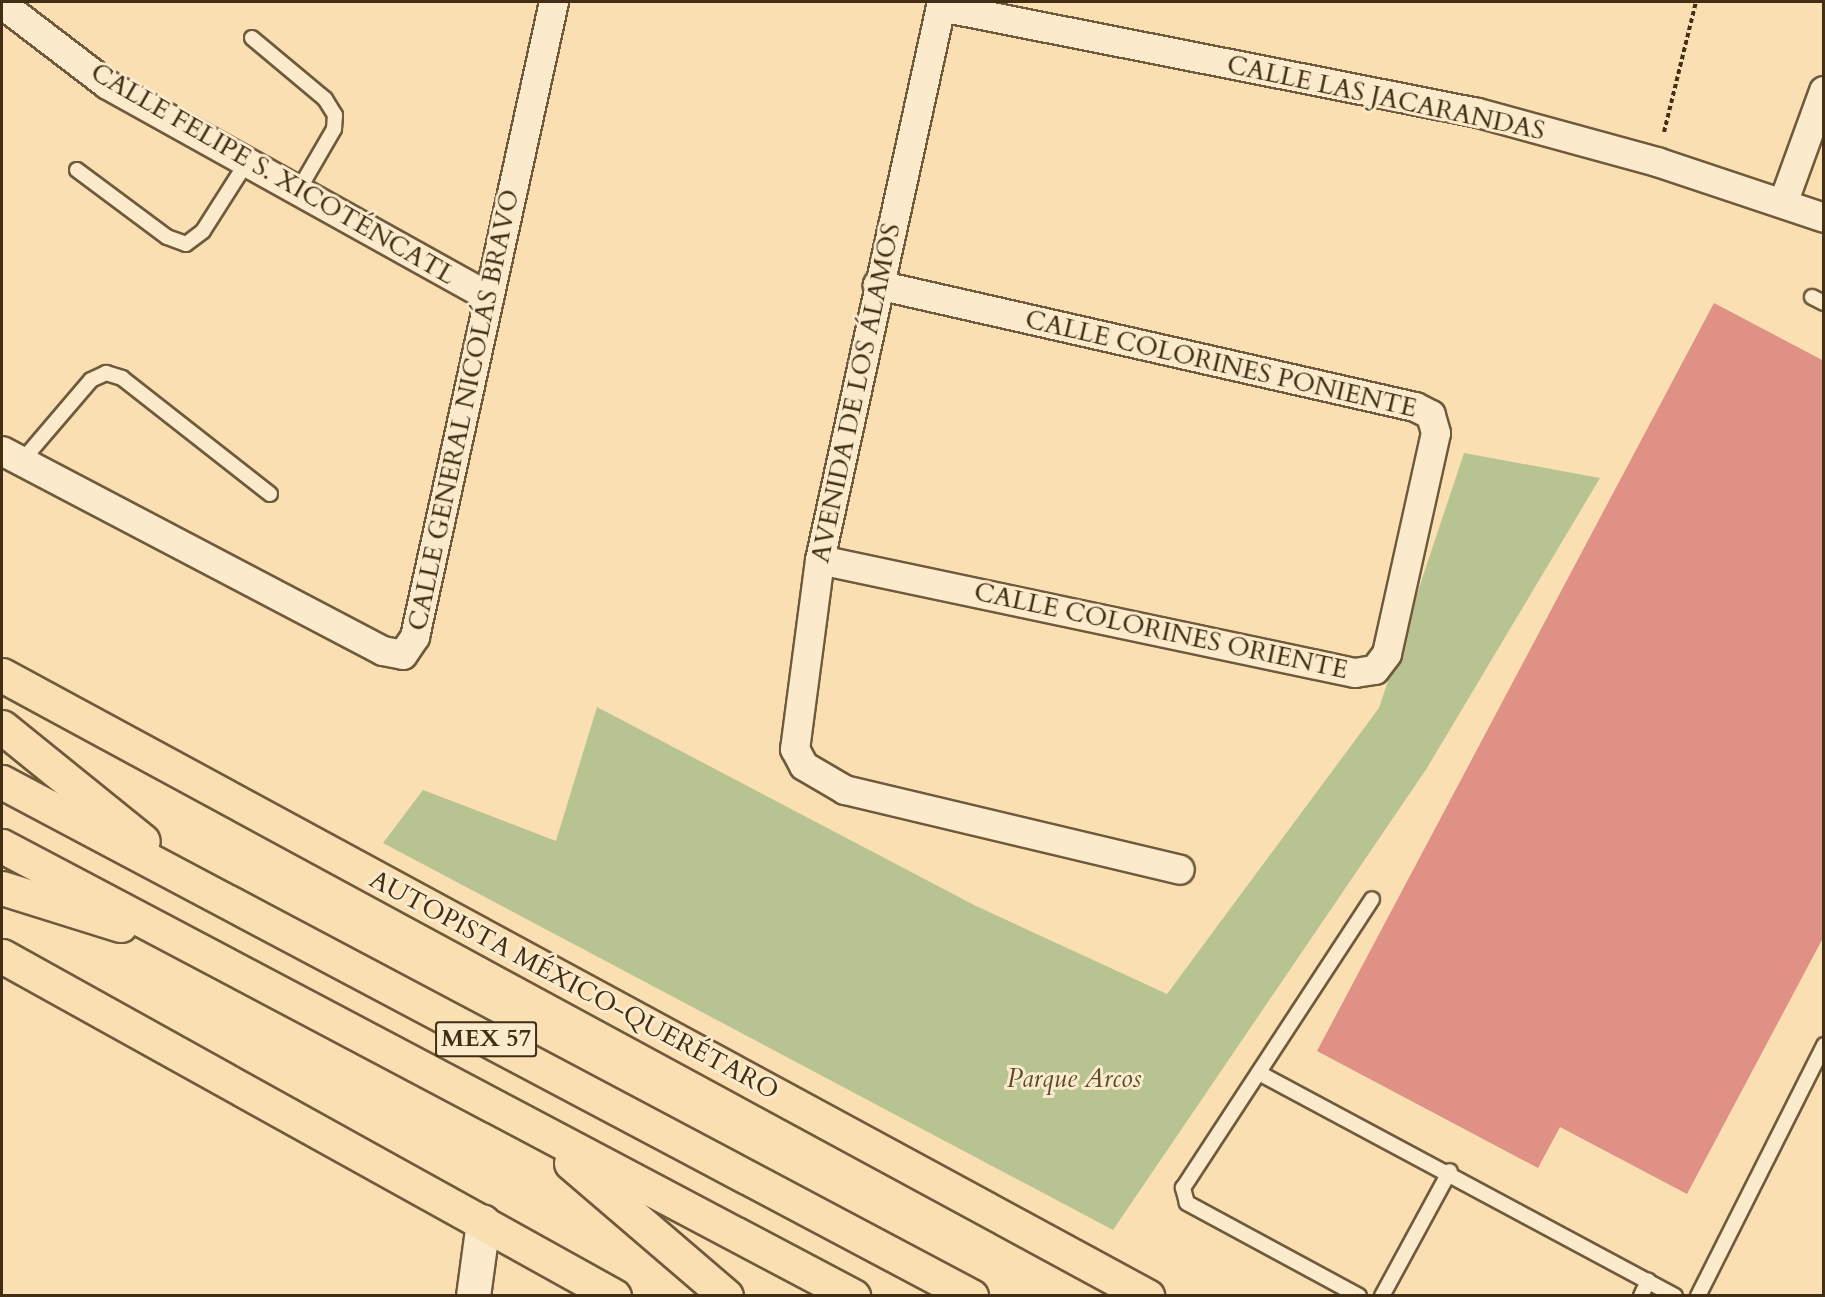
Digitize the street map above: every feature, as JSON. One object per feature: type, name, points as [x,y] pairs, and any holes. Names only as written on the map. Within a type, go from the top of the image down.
[{"type":"main road","name":"AUTOPISTA MÉXICO-QUERÉTARO","points":[[2,675],[1147,1296]]},
{"type":"main road","points":[[2,727],[203,889]]},
{"type":"main road","name":"MEX 57","points":[[2,782],[971,1296]]},
{"type":"main road","name":"MEX 57","points":[[2,846],[853,1296]]},
{"type":"main road","points":[[2,888],[183,942]]},
{"type":"main road","points":[[2,956],[614,1296]]},
{"type":"main road","points":[[527,1125],[726,1296]]},
{"type":"street","name":"CALLE GENERAL NICOLÁS BRAVO","points":[[11,456],[382,651],[404,655],[415,637],[554,2]]},
{"type":"street","name":"CALLE FELIPE S. XICOTÉNCATL","points":[[2,4],[108,85],[489,297]]},
{"type":"street","name":"CALLE LAS JACARANDAS","points":[[941,4],[1478,113],[1657,162],[1784,201],[1824,218]]},
{"type":"street","name":"AVENIDA DE LOS ÁLAMOS","points":[[941,4],[878,285],[820,560],[795,749],[819,778],[845,790],[1180,870]]},
{"type":"street","points":[[1784,201],[1824,91]]},
{"type":"street","name":"CALLE COLORINES PONIENTE","points":[[878,285],[1415,407],[1431,415],[1436,433],[1411,546]]},
{"type":"street","name":"CALLE COLORINES ORIENTE","points":[[820,560],[1355,673],[1375,670],[1387,654],[1411,546]]},
{"type":"street","points":[[473,1296],[483,1222]]},
{"type":"lane","points":[[252,38],[325,99],[335,115],[334,129],[298,191]]},
{"type":"lane","points":[[77,170],[167,237],[186,243],[203,231],[247,162]]},
{"type":"lane","points":[[11,456],[91,380],[106,373],[122,378],[270,494]]},
{"type":"lane","points":[[1359,1296],[1187,1203],[1183,1188],[1372,899]]},
{"type":"lane","points":[[1698,1296],[1824,1045]]},
{"type":"lane","points":[[1259,1073],[1450,1171],[1675,1296]]},
{"type":"lane","points":[[1382,1296],[1450,1171]]},
{"type":"lane","points":[[1641,1296],[1648,1281]]},
{"type":"path","points":[[1657,162],[1696,2]]},
{"type":"green space","name":"Parque Arcos","points":[[1464,453],[1600,478],[1427,768],[1113,1230],[383,843],[423,790],[556,841],[597,707],[976,906],[1167,994],[1379,708]]},
{"type":"building","points":[[1714,303],[1824,361],[1824,936],[1687,1194],[1560,1127],[1538,1168],[1317,1051]]}]
